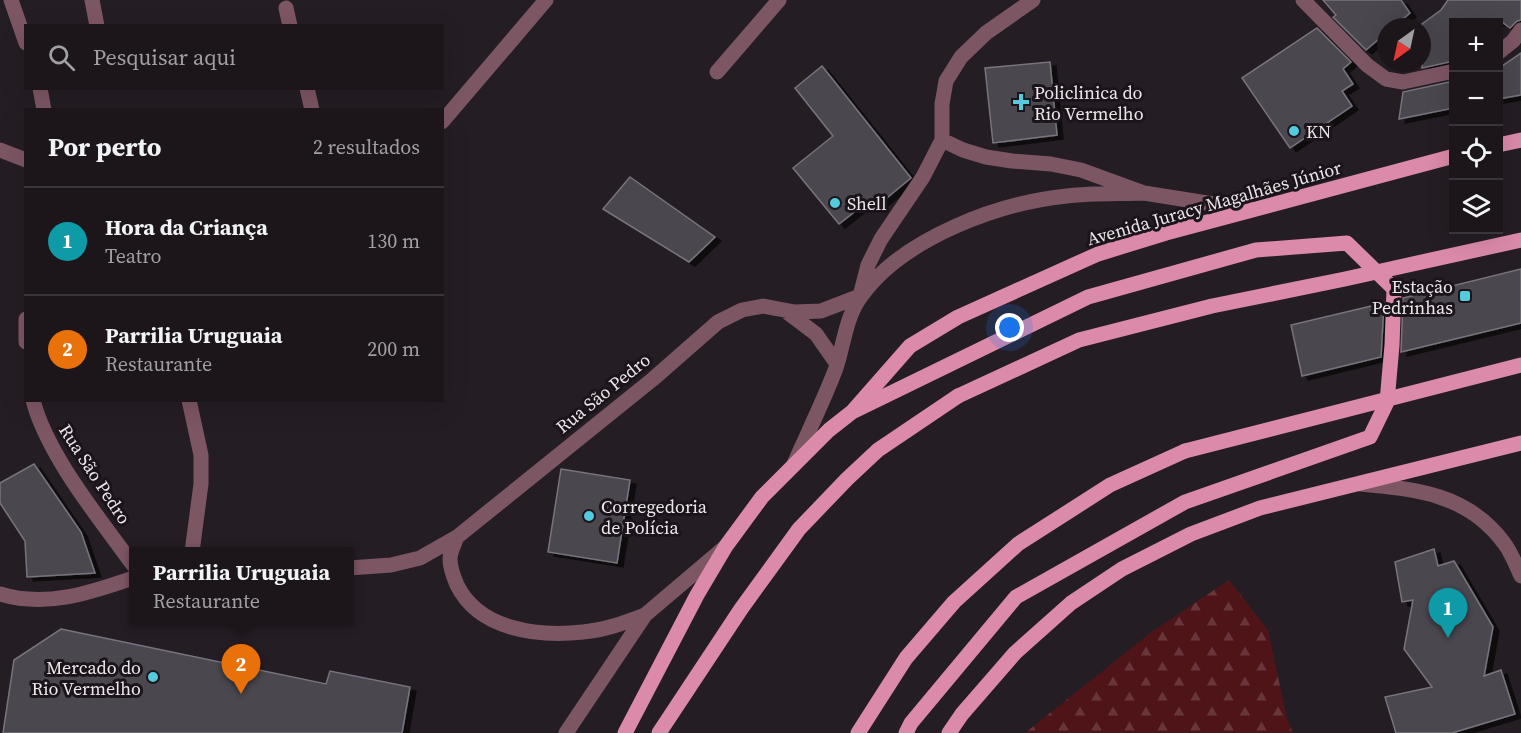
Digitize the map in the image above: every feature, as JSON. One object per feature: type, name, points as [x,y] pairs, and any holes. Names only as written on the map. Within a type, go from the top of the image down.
[{"type":"main road","points":[[1503,144],[1521,140]]},
{"type":"main road","name":"Avenida Juracy Magalhães Júnior","points":[[625,733],[697,595],[726,546],[762,497],[794,464],[852,412],[910,346],[958,317],[1098,254],[1449,157]]},
{"type":"main road","points":[[659,733],[741,609],[799,529],[878,450],[958,396],[1079,340],[1212,306],[1521,240]]},
{"type":"main road","points":[[852,412],[1088,297],[1256,250],[1347,243],[1394,289],[1393,338],[1387,402],[1370,437],[1185,502],[1016,597],[911,723],[906,733]]},
{"type":"main road","points":[[858,733],[906,658],[954,602],[1018,544],[1110,485],[1185,451],[1521,365]]},
{"type":"main road","points":[[949,733],[962,714],[1015,653],[1071,603],[1122,569],[1191,534],[1260,508],[1521,443]]},
{"type":"street","points":[[11,0],[24,37]]},
{"type":"street","points":[[92,0],[97,24]]},
{"type":"street","points":[[444,120],[546,0]]},
{"type":"street","points":[[717,72],[779,0]]},
{"type":"street","points":[[794,464],[837,364],[850,318],[861,296],[868,265],[881,239],[923,177],[942,140],[942,104],[946,81],[961,57],[986,33],[1033,0]]},
{"type":"street","points":[[1303,0],[1367,65],[1386,79],[1403,82],[1449,72]]},
{"type":"street","points":[[286,8],[290,24]]},
{"type":"street","points":[[1503,49],[1521,30]]},
{"type":"street","points":[[40,90],[44,108]]},
{"type":"street","points":[[307,90],[312,108]]},
{"type":"street","points":[[942,140],[986,157],[1051,164],[1081,170],[1144,193],[1251,210]]},
{"type":"street","points":[[0,150],[24,159]]},
{"type":"street","points":[[861,296],[885,270],[908,252],[959,225],[1015,206],[1066,196],[1144,193]]},
{"type":"street","name":"Rua São Pedro","points":[[354,568],[420,558],[457,537],[653,379],[718,322],[742,310],[763,306],[806,312],[821,310],[861,296]]},
{"type":"street","points":[[784,310],[816,334],[837,364]]},
{"type":"street","name":"Rua São Pedro","points":[[34,402],[38,420],[60,461],[129,559]]},
{"type":"street","points":[[189,402],[201,455],[201,484],[193,547]]},
{"type":"street","points":[[1354,483],[1404,488],[1462,505],[1486,521],[1505,544],[1521,576]]},
{"type":"street","points":[[457,537],[450,558],[453,577],[463,597],[479,614],[502,624],[542,633],[583,633],[613,628],[645,615]]},
{"type":"street","points":[[567,733],[645,615],[726,546]]},
{"type":"street","points":[[0,594],[34,600],[84,595],[129,579]]},
{"type":"green space","points":[[1229,580],[1268,630],[1287,719],[1293,733],[1025,733],[1149,634]]},
{"type":"building","points":[[1323,0],[1401,0],[1410,13],[1404,18],[1377,18],[1377,41],[1366,50],[1333,17],[1336,15]]},
{"type":"building","points":[[1448,0],[1521,0],[1521,20],[1510,28],[1503,23],[1503,18],[1449,18],[1449,62],[1431,66],[1430,18],[1441,10]]},
{"type":"building","points":[[1317,28],[1351,62],[1343,69],[1353,84],[1342,91],[1352,106],[1290,148],[1242,78]]},
{"type":"building","points":[[1521,53],[1521,95],[1503,98],[1503,66]]},
{"type":"building","name":"Policlinica do Rio Vermelho","points":[[1050,62],[1057,135],[993,143],[985,68]]},
{"type":"building","points":[[822,66],[911,178],[877,206],[871,199],[839,224],[793,168],[833,136],[795,88]]},
{"type":"building","points":[[1449,82],[1449,109],[1399,119],[1403,92]]},
{"type":"building","points":[[630,177],[715,237],[689,262],[603,209]]},
{"type":"building","points":[[1521,269],[1521,323],[1401,352],[1403,298]]},
{"type":"building","points":[[1384,303],[1381,357],[1302,376],[1291,325]]},
{"type":"building","points":[[34,464],[81,532],[95,573],[27,577],[25,541],[0,503],[0,483]]},
{"type":"building","name":"Corregedoria de Polícia","points":[[561,469],[630,480],[617,563],[548,552]]},
{"type":"building","points":[[1434,549],[1438,566],[1454,561],[1493,627],[1484,676],[1501,670],[1515,714],[1452,733],[1396,733],[1385,697],[1432,687],[1404,649],[1413,600],[1402,602],[1395,562]]},
{"type":"building","name":"Mercado do Rio Vermelho","points":[[61,629],[326,684],[330,671],[410,687],[402,733],[3,733],[14,660]]},
{"type":"place","name":"Policlinica do Rio Vermelho","points":[[1021,102]]},
{"type":"place","name":"KN","points":[[1294,131]]},
{"type":"place","name":"Shell","points":[[835,203]]},
{"type":"place","name":"Estação Pedrinhas","points":[[1465,296]]},
{"type":"place","name":"Corregedoria de Polícia","points":[[589,516]]},
{"type":"place","name":"Hora da Criança","points":[[1448,638]]},
{"type":"place","name":"Mercado do Rio Vermelho","points":[[153,677]]},
{"type":"place","name":"Parrilia Uruguaia","points":[[241,694]]}]
